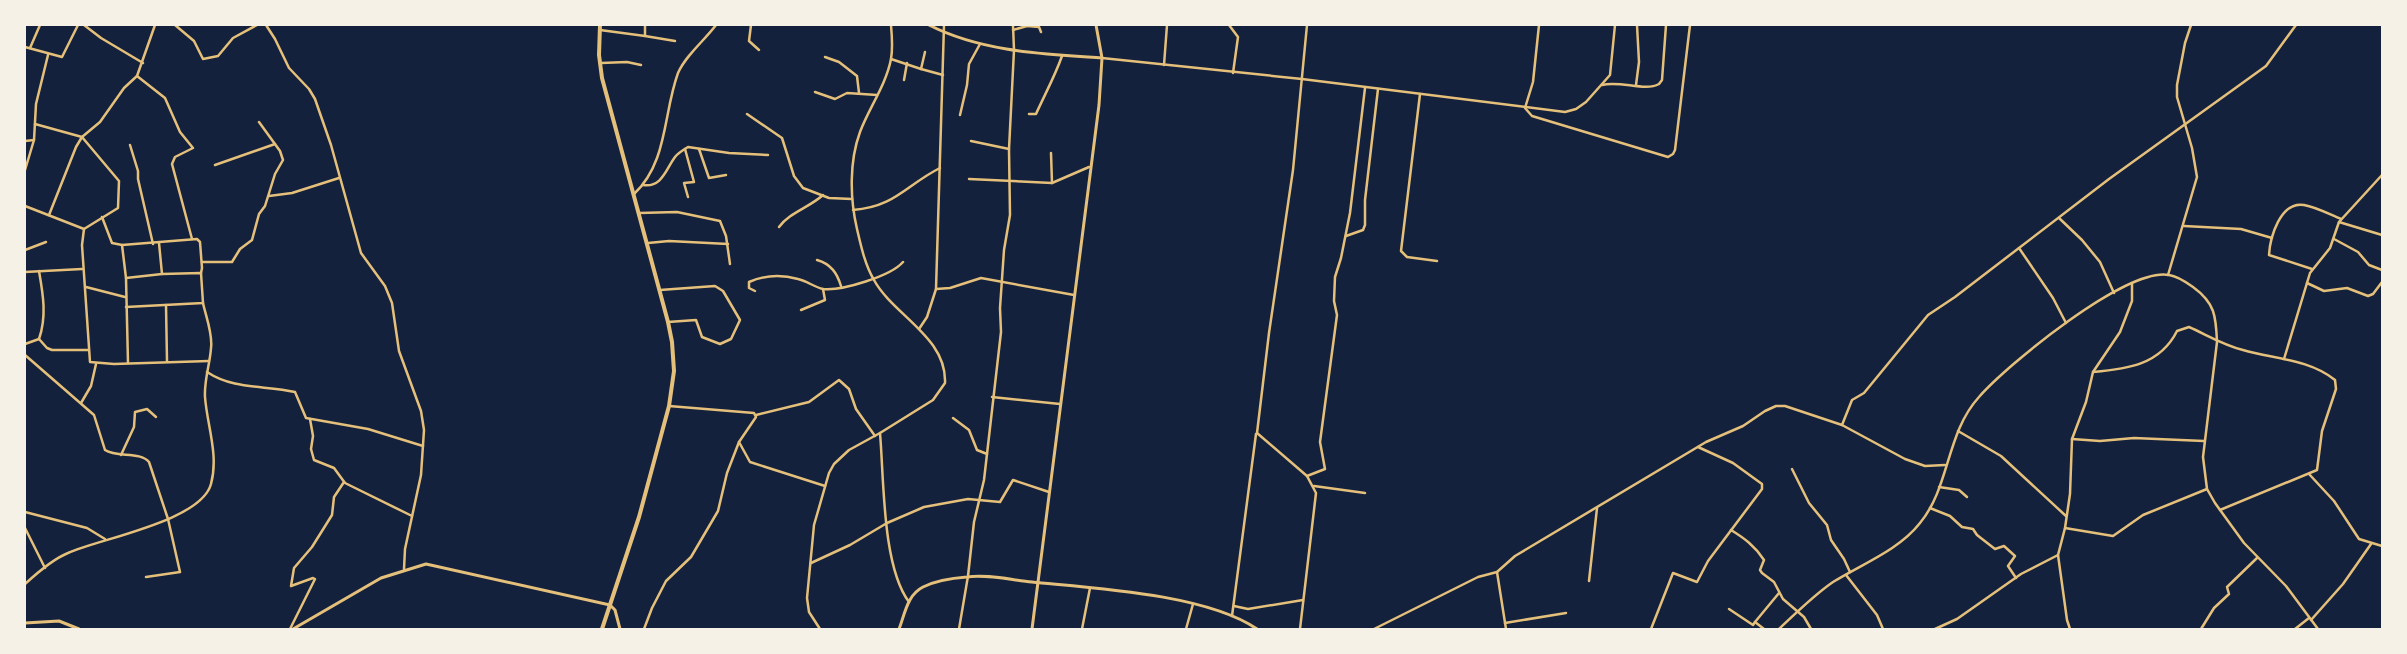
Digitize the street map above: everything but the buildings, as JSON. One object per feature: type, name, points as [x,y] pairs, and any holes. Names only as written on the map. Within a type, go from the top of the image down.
[{"type":"highway","points":[[600,25],[599,63],[608,103],[648,243],[668,322],[672,342],[674,371],[669,406],[639,517],[602,629]]},
{"type":"main road","points":[[929,25],[944,33],[980,44],[1062,56],[1102,58]]},
{"type":"main road","points":[[1032,629],[1036,583],[1098,105],[1102,58],[1096,25]]},
{"type":"main road","points":[[291,629],[381,578],[404,569],[430,564],[610,605],[615,610],[620,629]]},
{"type":"main road","points":[[899,629],[909,602],[914,594],[924,586],[968,576],[1090,588],[1192,604],[1232,616],[1257,629]]},
{"type":"main road","points":[[25,623],[59,621],[79,629]]},
{"type":"street","points":[[30,48],[40,25]]},
{"type":"street","points":[[25,47],[48,55],[62,57],[78,25]]},
{"type":"street","points":[[84,25],[101,38],[143,63]]},
{"type":"street","points":[[49,215],[73,153],[82,137],[100,122],[124,88],[137,76],[155,25]]},
{"type":"street","points":[[175,25],[194,42],[203,59],[218,56],[233,38],[257,25]]},
{"type":"street","points":[[266,25],[289,68],[309,89],[315,99],[331,145],[362,256],[385,286],[392,303],[399,351],[423,421],[423,446],[419,487],[405,550],[404,569]]},
{"type":"street","points":[[645,25],[645,36]]},
{"type":"street","points":[[633,195],[643,185],[659,154],[678,74],[687,59],[716,25]]},
{"type":"street","points":[[751,25],[749,41],[759,50]]},
{"type":"street","points":[[820,629],[807,605],[814,525],[829,473],[840,457],[858,444],[880,433],[933,400],[944,383],[944,371],[937,354],[919,329],[898,309],[874,280],[862,248],[853,210],[852,175],[859,135],[891,59],[891,25]]},
{"type":"street","points":[[919,329],[927,317],[936,289],[944,25]]},
{"type":"street","points":[[959,629],[968,576],[974,522],[987,454],[992,397],[1001,332],[1001,282],[1010,215],[1009,149],[1014,50],[1013,25]]},
{"type":"street","points":[[1164,65],[1167,25]]},
{"type":"street","points":[[1229,25],[1238,38],[1233,73]]},
{"type":"street","points":[[1232,616],[1257,433],[1268,333],[1292,174],[1307,25]]},
{"type":"street","points":[[1525,108],[1533,82],[1539,25]]},
{"type":"street","points":[[1102,58],[1302,79],[1553,112],[1576,109],[1586,102],[1610,75],[1616,25]]},
{"type":"street","points":[[1636,85],[1639,62],[1637,25]]},
{"type":"street","points":[[1601,85],[1609,83],[1650,87],[1660,84],[1662,80],[1666,25]]},
{"type":"street","points":[[1525,108],[1536,119],[1668,157],[1675,150],[1690,25]]},
{"type":"street","points":[[2168,275],[2197,177],[2186,124],[2179,106],[2177,85],[2184,43],[2191,25]]},
{"type":"street","points":[[1842,425],[1852,400],[1864,393],[1928,315],[2266,66],[2296,25]]},
{"type":"street","points":[[1013,30],[1027,26],[1039,26],[1041,32]]},
{"type":"street","points":[[600,30],[675,41]]},
{"type":"street","points":[[960,115],[969,64],[980,44]]},
{"type":"street","points":[[920,69],[924,52]]},
{"type":"street","points":[[25,170],[34,140],[38,98],[48,55]]},
{"type":"street","points":[[1029,114],[1036,114],[1048,84],[1056,75],[1062,56]]},
{"type":"street","points":[[824,57],[839,62],[857,76],[859,92]]},
{"type":"street","points":[[891,59],[943,75]]},
{"type":"street","points":[[599,63],[627,62],[641,65]]},
{"type":"street","points":[[904,80],[906,63]]},
{"type":"street","points":[[137,76],[165,98],[180,132],[193,148],[175,157],[172,164],[192,239]]},
{"type":"street","points":[[1307,476],[1325,469],[1320,442],[1337,315],[1334,301],[1335,277],[1346,236],[1365,88]]},
{"type":"street","points":[[1346,236],[1363,230],[1366,225],[1365,200],[1378,89]]},
{"type":"street","points":[[815,92],[835,99],[842,95],[859,92],[877,95]]},
{"type":"street","points":[[1420,94],[1401,251],[1407,257],[1437,261]]},
{"type":"street","points":[[747,114],[782,138],[791,170],[803,188],[834,199],[852,199]]},
{"type":"street","points":[[202,262],[234,261],[240,249],[252,240],[259,214],[269,196],[275,174],[283,160],[275,143],[258,122]]},
{"type":"street","points":[[35,124],[82,137],[119,182],[118,208],[84,228]]},
{"type":"street","points":[[25,141],[34,140]]},
{"type":"street","points":[[971,141],[1009,149]]},
{"type":"street","points":[[215,165],[275,143]]},
{"type":"street","points":[[130,145],[138,171],[138,179],[153,244]]},
{"type":"street","points":[[643,185],[650,186],[662,179],[677,154],[688,147],[729,153],[768,155]]},
{"type":"street","points":[[685,149],[694,182],[684,183],[688,197]]},
{"type":"street","points":[[699,149],[709,178],[726,175]]},
{"type":"street","points":[[1051,153],[1052,182]]},
{"type":"street","points":[[970,179],[1009,182],[1052,182],[1089,167]]},
{"type":"street","points":[[853,210],[877,206],[903,193],[925,176],[940,168]]},
{"type":"street","points":[[2284,359],[2312,269],[2327,254],[2340,220],[2382,175]]},
{"type":"street","points":[[269,196],[292,193],[339,178]]},
{"type":"street","points":[[779,227],[783,222],[814,204],[823,195]]},
{"type":"street","points":[[2312,269],[2285,259],[2269,256],[2272,238],[2283,214],[2296,205],[2305,205],[2382,235]]},
{"type":"street","points":[[25,206],[84,228]]},
{"type":"street","points":[[638,213],[677,212],[720,221],[728,244],[730,264]]},
{"type":"street","points":[[25,584],[64,554],[168,518],[200,502],[212,483],[214,458],[205,395],[212,343],[203,303],[200,274],[202,262],[200,242],[192,239],[153,244],[122,245],[112,243],[102,217]]},
{"type":"street","points":[[2059,218],[2082,240],[2100,262],[2114,293]]},
{"type":"street","points":[[2184,226],[2241,229],[2272,238]]},
{"type":"street","points":[[84,228],[82,269],[86,287],[90,362],[96,364],[209,361]]},
{"type":"street","points":[[2334,239],[2358,252],[2369,265],[2382,270]]},
{"type":"street","points":[[648,243],[669,241],[728,244]]},
{"type":"street","points":[[25,250],[46,242]]},
{"type":"street","points":[[159,243],[162,274]]},
{"type":"street","points":[[122,245],[126,278],[128,363]]},
{"type":"street","points":[[2019,248],[2053,298],[2066,322]]},
{"type":"street","points":[[817,260],[831,267],[837,274],[841,286]]},
{"type":"street","points":[[755,291],[749,288],[748,282],[769,275],[797,278],[823,288],[874,280],[900,266],[903,262]]},
{"type":"street","points":[[25,272],[82,269]]},
{"type":"street","points":[[25,344],[39,339],[44,327],[39,271]]},
{"type":"street","points":[[126,278],[162,274],[200,274]]},
{"type":"street","points":[[1779,629],[1831,584],[1898,544],[1920,524],[1930,508],[1958,431],[1978,397],[2066,322],[2132,283],[2168,275],[2190,285],[2211,304],[2216,323],[2217,342],[2204,441],[2203,466],[2208,489],[2220,510],[2257,558],[2286,586],[2318,629]]},
{"type":"street","points":[[936,289],[959,286],[979,278],[1074,295]]},
{"type":"street","points":[[2307,283],[2324,291],[2347,288],[2368,296],[2373,294],[2382,282]]},
{"type":"street","points":[[2070,629],[2061,585],[2058,555],[2065,528],[2070,494],[2072,439],[2086,402],[2093,372],[2120,332],[2132,301],[2132,283]]},
{"type":"street","points":[[660,290],[715,286],[723,291],[740,320],[731,339],[720,344],[702,337],[696,320],[668,322]]},
{"type":"street","points":[[86,287],[125,297]]},
{"type":"street","points":[[801,310],[825,300],[823,288]]},
{"type":"street","points":[[126,307],[203,303]]},
{"type":"street","points":[[166,305],[167,361]]},
{"type":"street","points":[[2093,372],[2131,368],[2152,358],[2174,338],[2177,331],[2186,327],[2217,342],[2322,371],[2337,382],[2320,442],[2318,469],[2220,510]]},
{"type":"street","points":[[39,339],[47,348],[52,350],[88,350]]},
{"type":"street","points":[[25,355],[81,403],[96,420],[105,450],[147,460],[168,518],[180,572],[146,577]]},
{"type":"street","points":[[81,403],[91,386],[96,364]]},
{"type":"street","points":[[207,372],[218,380],[231,384],[296,392],[304,417],[368,429],[423,446]]},
{"type":"street","points":[[644,629],[650,612],[666,582],[691,557],[718,511],[732,456],[756,416],[809,402],[839,380],[849,389],[856,409],[874,436]]},
{"type":"street","points":[[992,397],[1060,404]]},
{"type":"street","points":[[669,406],[754,413],[756,416]]},
{"type":"street","points":[[1374,629],[1478,578],[1497,572],[1515,556],[1698,447],[1715,437],[1743,426],[1776,406],[1786,406],[1842,425],[1905,459],[1925,466],[1945,465]]},
{"type":"street","points":[[121,455],[134,427],[135,412],[147,409],[156,417]]},
{"type":"street","points":[[953,418],[969,430],[977,450],[987,454]]},
{"type":"street","points":[[310,419],[313,434],[310,449],[313,459],[334,468],[344,482],[412,516]]},
{"type":"street","points":[[1958,431],[2001,456],[2066,516]]},
{"type":"street","points":[[880,433],[887,523],[893,562],[902,591],[909,602]]},
{"type":"street","points":[[1257,433],[1307,476],[1314,486],[1316,502],[1300,629]]},
{"type":"street","points":[[2072,439],[2100,441],[2134,438],[2204,441]]},
{"type":"street","points":[[739,442],[744,454],[753,464],[825,486]]},
{"type":"street","points":[[1651,629],[1673,573],[1697,582],[1708,561],[1762,489],[1762,484],[1733,463],[1698,447]]},
{"type":"street","points":[[1792,469],[1809,503],[1827,525],[1832,540],[1844,558],[1850,572]]},
{"type":"street","points":[[2309,474],[2334,501],[2359,538],[2382,546]]},
{"type":"street","points":[[811,563],[850,545],[887,523],[934,504],[968,499],[1002,501],[1009,485],[1015,480],[1048,492]]},
{"type":"street","points":[[291,629],[315,579],[313,578],[292,586],[293,570],[315,542],[332,515],[334,497],[344,482]]},
{"type":"street","points":[[1314,486],[1365,493]]},
{"type":"street","points":[[1938,487],[1958,490],[1967,497]]},
{"type":"street","points":[[2065,528],[2114,536],[2143,515],[2208,489]]},
{"type":"street","points":[[1590,581],[1597,508]]},
{"type":"street","points":[[1930,508],[1950,516],[1962,527],[1974,529],[1977,535],[1995,549],[2004,546],[2009,549],[2015,556],[2008,566],[2016,578]]},
{"type":"street","points":[[25,512],[88,528],[105,539]]},
{"type":"street","points":[[25,528],[45,568]]},
{"type":"street","points":[[1730,530],[1750,542],[1764,560],[1760,572],[1774,582],[1779,593],[1809,623],[1811,629]]},
{"type":"street","points":[[2295,629],[2310,619],[2343,584],[2372,544]]},
{"type":"street","points":[[1935,629],[1957,619],[2016,578],[2058,555]]},
{"type":"street","points":[[2201,629],[2214,608],[2229,594],[2228,587],[2257,558]]},
{"type":"street","points":[[1497,572],[1506,629]]},
{"type":"street","points":[[1846,574],[1873,609],[1883,629]]},
{"type":"street","points":[[1082,629],[1090,588]]},
{"type":"street","points":[[1729,609],[1753,625],[1779,593]]},
{"type":"street","points":[[1234,606],[1248,609],[1303,600]]},
{"type":"street","points":[[1186,629],[1192,604]]},
{"type":"street","points":[[1505,623],[1566,613]]},
{"type":"street","points":[[1755,622],[1764,629]]}]
